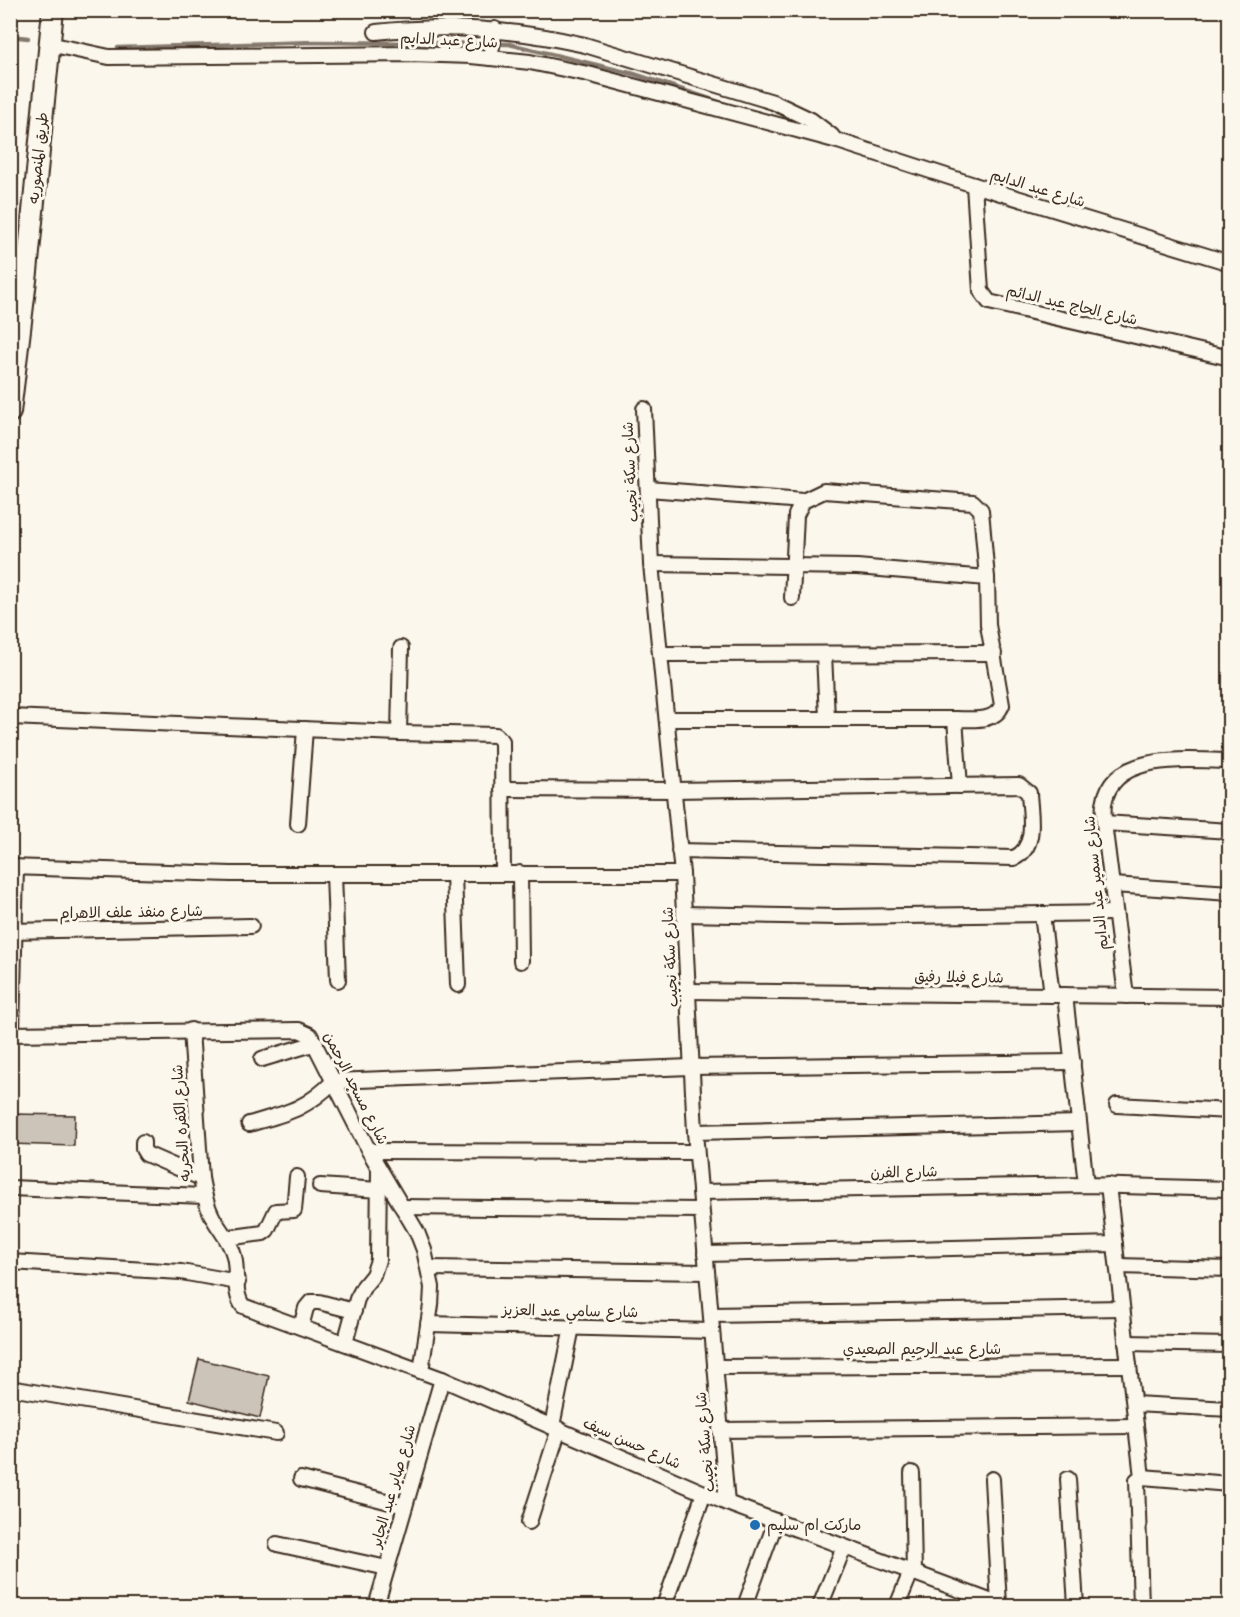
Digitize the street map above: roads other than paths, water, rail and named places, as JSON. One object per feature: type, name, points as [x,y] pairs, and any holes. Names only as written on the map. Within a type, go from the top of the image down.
[{"type":"main road","name":"طريق المنصوريه","points":[[10,412],[27,272],[53,10]]},
{"type":"street","name":"شارع عبد الدايم","points":[[376,32],[434,27],[495,29],[585,45],[773,102],[811,120],[838,141]]},
{"type":"street","points":[[490,58],[495,29]]},
{"type":"street","name":"شارع عبد الدايم","points":[[49,44],[109,57],[412,54],[530,62],[588,75],[838,141],[1230,263]]},
{"type":"street","name":"شارع الحاج عبد الدائم","points":[[974,185],[981,291],[989,302],[1230,358]]},
{"type":"street","name":"شارع سكة نجيب","points":[[644,410],[651,564],[682,874],[696,1152],[727,1503]]},
{"type":"street","points":[[648,489],[803,501],[824,491],[973,502],[981,510],[987,578],[988,625],[1001,695],[1001,709],[992,717],[667,719]]},
{"type":"street","points":[[792,598],[796,515],[803,501]]},
{"type":"street","points":[[651,564],[793,564],[987,578]]},
{"type":"street","points":[[399,733],[401,648]]},
{"type":"street","points":[[661,654],[994,653]]},
{"type":"street","points":[[824,654],[827,718]]},
{"type":"street","points":[[10,717],[496,735],[502,741],[503,874]]},
{"type":"street","points":[[956,719],[960,786]]},
{"type":"street","points":[[298,824],[305,729]]},
{"type":"street","name":"شارع سمير عبد الدايم","points":[[1126,996],[1114,913],[1113,885],[1104,823],[1104,803],[1112,785],[1123,773],[1138,765],[1154,761],[1230,761]]},
{"type":"street","points":[[502,789],[674,790],[1019,785],[1029,793],[1030,840],[1022,854],[1014,858],[679,851]]},
{"type":"street","points":[[1104,823],[1230,831]]},
{"type":"street","points":[[11,1034],[13,867],[231,874],[682,874]]},
{"type":"street","points":[[520,873],[521,961]]},
{"type":"street","points":[[334,874],[338,980]]},
{"type":"street","points":[[454,874],[458,985]]},
{"type":"street","points":[[1113,885],[1230,893]]},
{"type":"street","points":[[684,914],[837,917],[1114,913]]},
{"type":"street","points":[[1042,914],[1073,1062],[1086,1185]]},
{"type":"street","name":"شارع منفذ علف الاهرام","points":[[12,931],[251,926]]},
{"type":"street","name":"شارع فيلا رفيق","points":[[689,991],[1230,997]]},
{"type":"street","name":"شارع الكفره البحريه","points":[[191,1030],[204,1196],[234,1255],[239,1302],[247,1308]]},
{"type":"street","name":"شارع مسجد الرحمن","points":[[11,1034],[299,1030],[310,1035],[369,1151],[420,1241],[429,1268],[432,1287],[421,1371]]},
{"type":"street","points":[[262,1059],[316,1043]]},
{"type":"street","points":[[249,1125],[297,1110],[323,1092],[334,1081],[690,1067],[1073,1062]]},
{"type":"street","points":[[1117,1105],[1230,1111]]},
{"type":"street","points":[[695,1132],[1079,1123]]},
{"type":"street","points":[[143,1142],[146,1154],[201,1178]]},
{"type":"street","points":[[369,1151],[696,1152]]},
{"type":"street","points":[[345,1343],[360,1293],[373,1275],[378,1260],[378,1167]]},
{"type":"street","points":[[227,1238],[263,1233],[267,1230],[276,1212],[294,1210],[297,1177]]},
{"type":"street","name":"شارع الفرن","points":[[700,1192],[1086,1185],[1230,1189]]},
{"type":"street","points":[[1108,1185],[1142,1477]]},
{"type":"street","points":[[320,1186],[379,1190]]},
{"type":"street","points":[[10,1188],[204,1196]]},
{"type":"street","points":[[402,1207],[701,1210]]},
{"type":"street","points":[[705,1254],[1115,1244]]},
{"type":"street","points":[[10,1262],[181,1272],[238,1282]]},
{"type":"street","points":[[1118,1266],[1230,1269]]},
{"type":"street","points":[[429,1268],[707,1272]]},
{"type":"street","points":[[301,1328],[306,1308],[311,1302],[354,1311]]},
{"type":"street","name":"شارع حسن سيف","points":[[247,1308],[442,1379],[727,1503],[995,1605]]},
{"type":"street","points":[[711,1315],[1122,1308]]},
{"type":"street","name":"شارع سامي عبد العزيز","points":[[428,1324],[712,1331]]},
{"type":"street","points":[[528,1522],[555,1427],[572,1328]]},
{"type":"street","points":[[1126,1342],[1230,1345]]},
{"type":"street","name":"شارع عبد الرحيم الصعيدي","points":[[715,1367],[1129,1365]]},
{"type":"street","name":"شارع صابر عبد الجابر","points":[[377,1603],[442,1379]]},
{"type":"street","points":[[10,1388],[276,1433]]},
{"type":"street","points":[[1134,1404],[1230,1409]]},
{"type":"street","points":[[720,1430],[1136,1426]]},
{"type":"street","points":[[897,1606],[912,1572],[912,1473]]},
{"type":"street","points":[[1141,1606],[1137,1479],[1142,1477],[1230,1484]]},
{"type":"street","points":[[301,1479],[405,1506]]},
{"type":"street","points":[[992,1479],[995,1605]]},
{"type":"street","points":[[1068,1479],[1076,1606]]},
{"type":"street","points":[[664,1606],[704,1493]]},
{"type":"street","points":[[745,1606],[776,1521]]},
{"type":"street","points":[[277,1544],[387,1568]]},
{"type":"street","points":[[820,1606],[844,1547]]},
{"type":"waterway","points":[[10,36],[28,38]]},
{"type":"waterway","points":[[118,48],[315,42],[509,44],[634,74],[731,106]]},
{"type":"place","name":"ماركت ام سليم","points":[[755,1525]]}]
